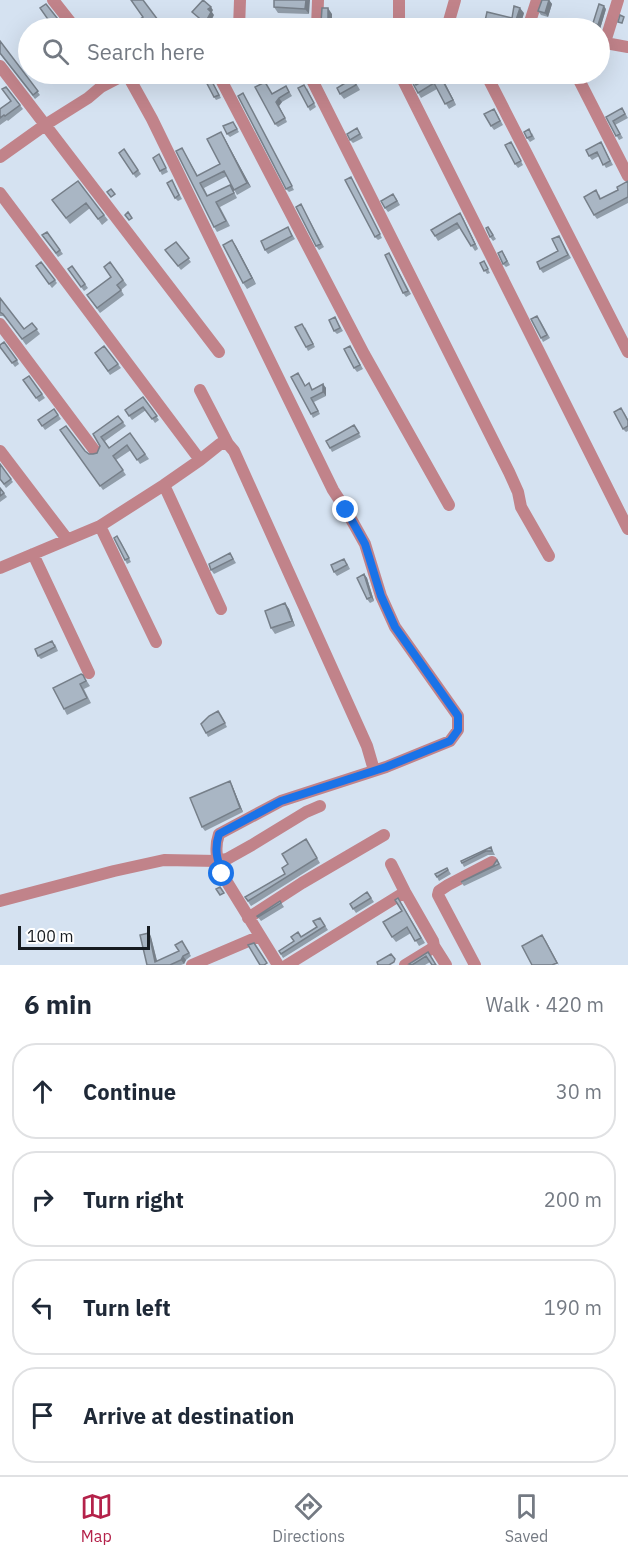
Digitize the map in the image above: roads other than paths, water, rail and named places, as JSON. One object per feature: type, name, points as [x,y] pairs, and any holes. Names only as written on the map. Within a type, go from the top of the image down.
[{"type":"street","points":[[53,0],[67,18]]},
{"type":"street","points":[[239,18],[240,0]]},
{"type":"street","points":[[317,18],[318,0]]},
{"type":"street","points":[[399,0],[399,18]]},
{"type":"street","points":[[450,18],[455,0]]},
{"type":"street","points":[[531,18],[537,0]]},
{"type":"street","points":[[610,21],[618,0]]},
{"type":"street","points":[[610,44],[628,47]]},
{"type":"street","points":[[0,66],[219,352]]},
{"type":"street","points":[[0,157],[107,84]]},
{"type":"street","points":[[132,84],[152,119],[333,490],[365,544],[381,596],[395,627],[458,716],[458,730],[450,741],[386,767],[281,801],[219,834],[216,844],[217,861],[222,874],[278,965]]},
{"type":"street","points":[[223,84],[364,354],[449,505]]},
{"type":"street","points":[[314,84],[514,482],[521,507],[549,556]]},
{"type":"street","points":[[405,84],[628,528]]},
{"type":"street","points":[[491,84],[628,352]]},
{"type":"street","points":[[581,84],[628,176]]},
{"type":"street","points":[[0,193],[200,460]]},
{"type":"street","points":[[0,324],[95,451]]},
{"type":"street","points":[[200,390],[228,444],[234,451],[367,746],[374,770]]},
{"type":"street","points":[[0,568],[100,526],[164,485],[220,444],[228,444]]},
{"type":"street","points":[[0,451],[67,538]]},
{"type":"street","points":[[164,485],[221,609]]},
{"type":"street","points":[[100,526],[156,642]]},
{"type":"street","points":[[33,554],[89,673]]},
{"type":"street","points":[[0,901],[164,860],[217,861],[227,859],[320,806]]},
{"type":"street","points":[[248,918],[384,835]]},
{"type":"street","points":[[475,965],[438,895],[439,891],[448,885],[492,862]]},
{"type":"street","points":[[391,864],[446,965]]},
{"type":"street","points":[[287,965],[405,892]]},
{"type":"street","points":[[192,965],[260,936]]},
{"type":"street","points":[[405,965],[434,946]]}]
